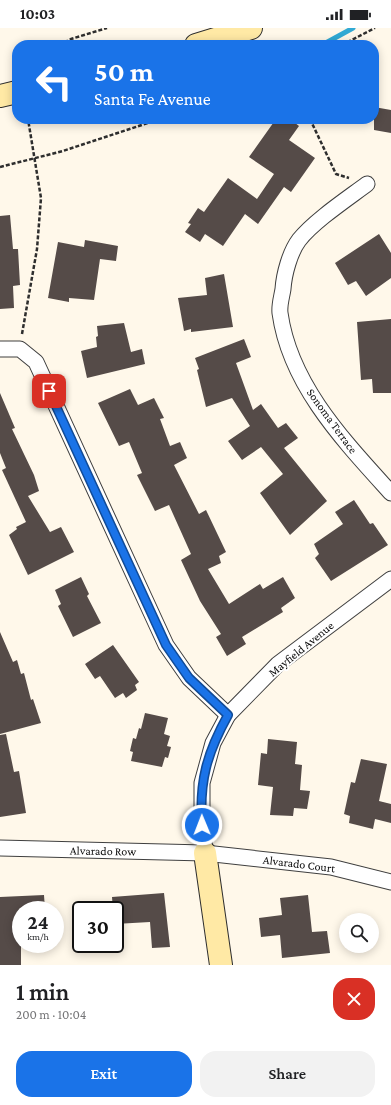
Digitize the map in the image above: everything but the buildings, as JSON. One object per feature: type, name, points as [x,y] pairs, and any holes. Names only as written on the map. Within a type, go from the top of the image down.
[{"type":"street","points":[[212,40],[251,28]]},
{"type":"street","points":[[0,96],[12,93]]},
{"type":"street","name":"Sonoma Terrace","points":[[367,184],[326,216],[299,241],[284,273],[280,311],[290,353],[311,397],[352,450],[391,493]]},
{"type":"street","points":[[0,350],[20,349],[36,362],[166,645],[189,678],[228,715]]},
{"type":"street","name":"Mayfield Avenue","points":[[221,965],[205,854],[202,820],[202,783],[213,743],[228,715],[278,664],[391,579]]},
{"type":"street","name":"Alvarado Row","points":[[0,848],[205,854]]},
{"type":"street","name":"Alvarado Court","points":[[205,854],[331,867],[391,882]]},
{"type":"path","points":[[69,40],[107,28]]},
{"type":"path","points":[[352,40],[375,28]]},
{"type":"path","points":[[20,349],[37,249],[41,198],[29,124]]},
{"type":"path","points":[[0,167],[34,159],[144,124]]},
{"type":"path","points":[[312,124],[336,174],[367,184]]},
{"type":"waterway","points":[[331,40],[353,28]]},
{"type":"route","points":[[49,391],[166,645],[189,678],[228,715],[213,743],[202,783],[202,825]]}]
